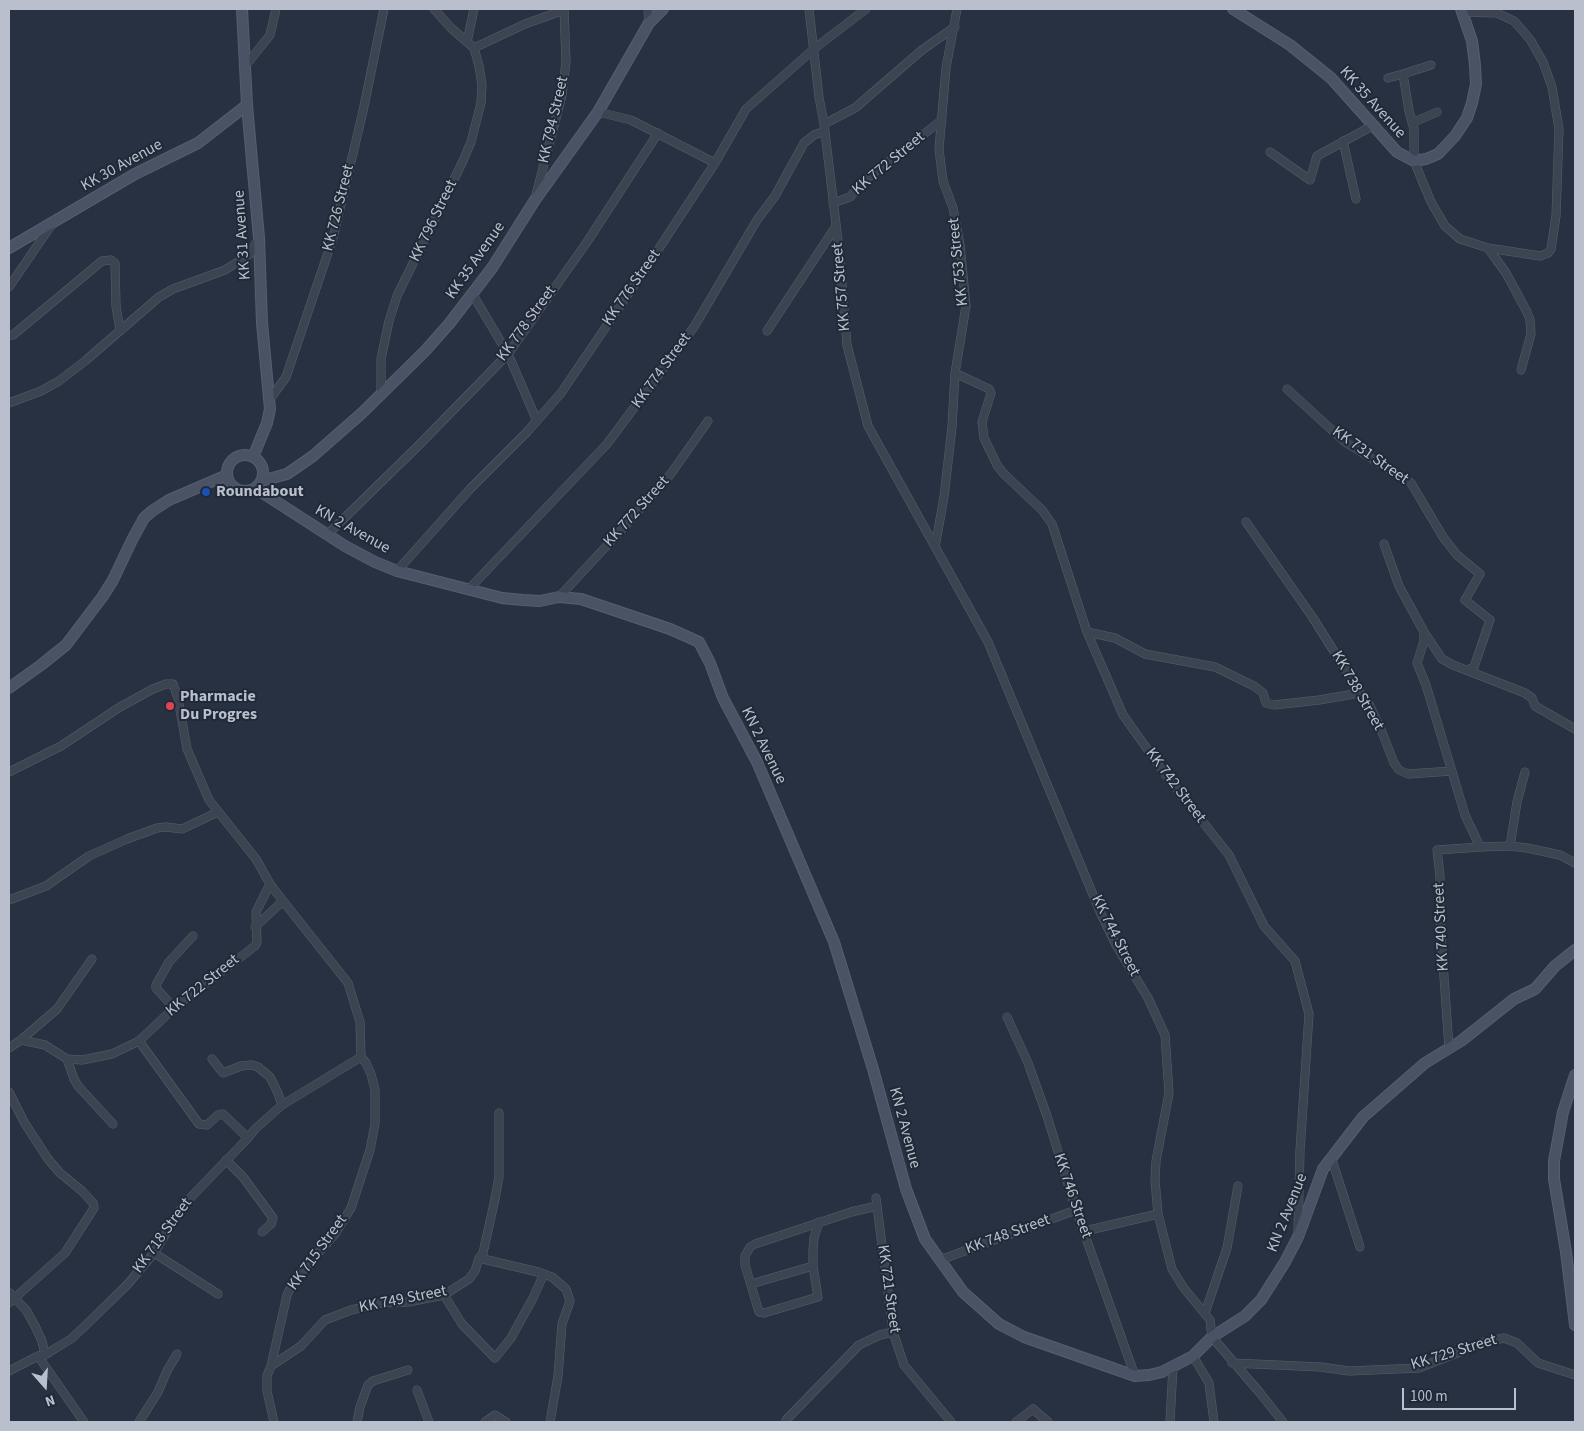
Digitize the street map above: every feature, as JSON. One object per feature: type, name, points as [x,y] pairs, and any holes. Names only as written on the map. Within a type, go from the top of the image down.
[{"type":"main road","name":"KK 31 Avenue","points":[[242,9],[259,238],[262,323],[270,400],[269,418],[253,457]]},
{"type":"main road","name":"KK 35 Avenue","points":[[258,484],[281,476],[302,464],[362,413],[425,351],[473,294],[492,268],[535,200],[598,112],[620,70],[649,22],[663,9]]},
{"type":"main road","name":"KK 35 Avenue","points":[[1233,9],[1290,45],[1331,78],[1396,152],[1414,161]]},
{"type":"main road","points":[[1414,161],[1438,154],[1455,136],[1467,118],[1472,104],[1476,84],[1476,65],[1472,41],[1461,10]]},
{"type":"main road","name":"KK 30 Avenue","points":[[9,248],[134,174],[198,143],[248,105]]},
{"type":"main road","points":[[244,455],[253,457],[262,467],[258,484],[246,491],[237,489],[230,483],[227,475],[228,466],[235,458],[244,455]]},
{"type":"main road","points":[[9,688],[66,645],[113,580],[144,518],[158,505],[227,475]]},
{"type":"main road","name":"KN 2 Avenue","points":[[258,484],[327,535],[375,562],[397,571],[468,590],[523,600],[540,601],[559,597],[581,599],[670,629],[698,642],[710,663],[723,698],[757,762],[834,942],[873,1069],[906,1189],[925,1238],[964,1292],[999,1324],[1024,1337],[1135,1376],[1162,1372],[1193,1356],[1212,1337],[1245,1316],[1261,1300],[1298,1237],[1322,1169],[1369,1112],[1425,1062],[1461,1041],[1510,1002],[1535,989],[1556,966],[1575,950]]},
{"type":"main road","points":[[1575,1075],[1563,1112],[1554,1161],[1554,1179],[1575,1325]]},
{"type":"street","points":[[246,64],[270,35],[276,9]]},
{"type":"street","name":"KK 726 Street","points":[[270,400],[286,377],[334,238],[384,9]]},
{"type":"street","points":[[434,9],[474,48],[525,24],[564,10]]},
{"type":"street","points":[[467,42],[474,9]]},
{"type":"street","points":[[648,9],[649,22]]},
{"type":"street","name":"KK 757 Street","points":[[809,9],[836,226],[847,345],[868,426],[935,547]]},
{"type":"street","name":"KK 776 Street","points":[[397,571],[471,488],[537,421],[561,393],[656,253],[746,109],[815,48],[866,9]]},
{"type":"street","name":"KK 753 Street","points":[[935,547],[944,497],[952,427],[955,373],[966,306],[960,245],[953,208],[943,181],[939,135],[946,68],[958,9]]},
{"type":"street","name":"KK 794 Street","points":[[535,200],[562,95],[566,62],[564,10]]},
{"type":"street","points":[[1403,74],[1415,143],[1414,161],[1431,202],[1445,226],[1460,239],[1488,248],[1540,256],[1548,253],[1551,249],[1556,216],[1559,129],[1552,87],[1543,62],[1531,41],[1514,20],[1497,13],[1461,10]]},
{"type":"street","name":"KK 774 Street","points":[[468,590],[607,444],[694,327],[757,220],[775,196],[804,143],[824,127],[855,108],[922,50],[955,27]]},
{"type":"street","name":"KK 796 Street","points":[[381,393],[381,359],[389,321],[397,296],[462,164],[479,114],[482,85],[474,48]]},
{"type":"street","points":[[1388,78],[1431,65]]},
{"type":"street","points":[[598,112],[631,120],[714,163]]},
{"type":"street","points":[[1412,122],[1437,112]]},
{"type":"street","name":"KK 772 Street","points":[[833,203],[850,197],[866,179],[942,120]]},
{"type":"street","points":[[1270,152],[1310,180],[1317,156],[1372,126]]},
{"type":"street","name":"KK 778 Street","points":[[327,535],[508,354],[587,242],[658,133]]},
{"type":"street","points":[[1343,141],[1356,199]]},
{"type":"street","points":[[9,287],[54,220]]},
{"type":"street","points":[[767,331],[836,226]]},
{"type":"street","points":[[9,403],[59,382],[158,298],[173,289],[225,270],[248,255],[259,238]]},
{"type":"street","points":[[1488,248],[1506,273],[1530,320],[1531,334],[1521,370]]},
{"type":"street","points":[[9,336],[13,335],[102,261],[111,260],[115,264],[116,306],[120,330]]},
{"type":"street","points":[[473,294],[508,354],[537,421]]},
{"type":"street","name":"KK 742 Street","points":[[955,373],[989,390],[991,393],[982,422],[984,438],[1002,473],[1042,510],[1052,524],[1087,632],[1123,715],[1164,774],[1229,855],[1264,926],[1295,961],[1309,1014],[1300,1151],[1298,1237]]},
{"type":"street","name":"KK 731 Street","points":[[1287,389],[1345,442],[1411,483],[1443,537],[1457,554],[1480,574],[1465,600],[1490,620],[1474,667],[1468,670]]},
{"type":"street","name":"KK 772 Street","points":[[559,597],[670,475],[708,421]]},
{"type":"street","name":"KK 738 Street","points":[[1246,522],[1313,618],[1368,702],[1394,763],[1399,770],[1408,774],[1452,771]]},
{"type":"street","points":[[1384,544],[1399,586],[1424,632],[1442,659],[1525,693],[1532,698],[1535,706],[1575,729]]},
{"type":"street","name":"KK 744 Street","points":[[935,547],[988,642],[1101,914],[1116,945],[1148,998],[1165,1035],[1168,1092],[1156,1161],[1155,1180],[1158,1214],[1172,1269],[1183,1287],[1210,1320],[1212,1337]]},
{"type":"street","points":[[1087,632],[1115,638],[1145,654],[1215,667],[1254,686],[1263,693],[1266,703],[1274,705],[1319,700],[1360,692]]},
{"type":"street","points":[[1424,632],[1424,641],[1417,663],[1426,685],[1466,815],[1480,847],[1510,846],[1527,848],[1574,860]]},
{"type":"street","points":[[9,772],[61,746],[120,707],[153,689],[166,684],[173,684],[178,698],[187,749],[209,800],[256,859],[270,884],[348,984],[360,1022],[361,1057]]},
{"type":"street","points":[[1510,846],[1517,802],[1525,772]]},
{"type":"street","points":[[9,900],[46,886],[89,856],[127,839],[157,828],[182,829],[218,812]]},
{"type":"street","name":"KK 740 Street","points":[[1449,1048],[1437,850],[1480,847]]},
{"type":"street","name":"KK 722 Street","points":[[67,1059],[82,1060],[103,1056],[139,1041],[174,1008],[255,946],[256,912],[270,884]]},
{"type":"street","points":[[255,927],[283,901]]},
{"type":"street","points":[[174,1008],[156,988],[156,985],[169,962],[193,936]]},
{"type":"street","points":[[9,1048],[21,1040],[56,1009],[92,959]]},
{"type":"street","name":"KK 746 Street","points":[[1007,1017],[1028,1063],[1076,1210],[1135,1376]]},
{"type":"street","points":[[21,1040],[45,1045],[67,1059],[78,1086],[113,1124]]},
{"type":"street","points":[[139,1041],[200,1124],[207,1125],[218,1115],[222,1114],[248,1138]]},
{"type":"street","name":"KK 718 Street","points":[[9,1371],[71,1339],[127,1285],[154,1253],[182,1207],[255,1129],[282,1105],[361,1057]]},
{"type":"street","name":"KK 715 Street","points":[[274,1422],[267,1391],[266,1376],[272,1366],[287,1294],[295,1278],[335,1234],[351,1208],[370,1150],[375,1124],[375,1090],[371,1074],[361,1057]]},
{"type":"street","points":[[212,1059],[223,1073],[241,1066],[252,1065],[258,1067],[270,1077],[282,1105]]},
{"type":"street","points":[[9,1092],[24,1122],[48,1159],[60,1173],[82,1191],[93,1203],[94,1208],[65,1253],[12,1301]]},
{"type":"street","name":"KK 749 Street","points":[[272,1366],[302,1346],[325,1320],[351,1310],[382,1303],[408,1302],[444,1295],[469,1279],[483,1253],[499,1177],[499,1113]]},
{"type":"street","points":[[1331,1157],[1360,1247]]},
{"type":"street","points":[[226,1160],[243,1177],[272,1218],[271,1224],[262,1232]]},
{"type":"street","points":[[1205,1313],[1227,1248],[1238,1186]]},
{"type":"street","name":"KK 721 Street","points":[[819,1222],[876,1202],[893,1332],[904,1365],[951,1422]]},
{"type":"street","name":"KK 748 Street","points":[[940,1260],[1076,1210]]},
{"type":"street","points":[[1085,1231],[1158,1214]]},
{"type":"street","points":[[819,1222],[814,1238],[813,1266],[818,1297],[761,1313],[758,1309],[745,1265],[745,1256],[750,1247],[819,1222]]},
{"type":"street","points":[[154,1253],[218,1294]]},
{"type":"street","points":[[479,1258],[538,1272],[552,1278],[566,1289],[570,1301],[562,1324],[558,1376],[550,1422]]},
{"type":"street","points":[[751,1284],[813,1266]]},
{"type":"street","points":[[444,1295],[462,1324],[495,1358],[511,1338],[542,1278]]},
{"type":"street","points":[[9,1292],[12,1301],[26,1310],[42,1341],[42,1355],[84,1422]]},
{"type":"street","points":[[786,1420],[859,1345],[880,1335],[893,1332]]},
{"type":"street","points":[[1212,1337],[1232,1363],[1260,1392],[1283,1422]]},
{"type":"street","name":"KK 729 Street","points":[[1232,1363],[1321,1367],[1349,1371],[1419,1368],[1467,1348],[1504,1338],[1517,1343],[1538,1363],[1575,1375]]},
{"type":"street","points":[[139,1422],[158,1392],[177,1354]]},
{"type":"street","points":[[1193,1356],[1209,1383],[1214,1422]]},
{"type":"street","points":[[1170,1422],[1173,1366]]},
{"type":"street","points":[[356,1422],[368,1385],[373,1381],[408,1370]]},
{"type":"street","points":[[417,1390],[430,1422]]},
{"type":"street","points":[[1016,1422],[1033,1409],[1048,1422]]},
{"type":"street","points":[[484,1422],[495,1415],[506,1422]]},
{"type":"place","name":"Roundabout","points":[[206,492]]},
{"type":"place","name":"Pharmacie Du Progres","points":[[170,706]]}]
